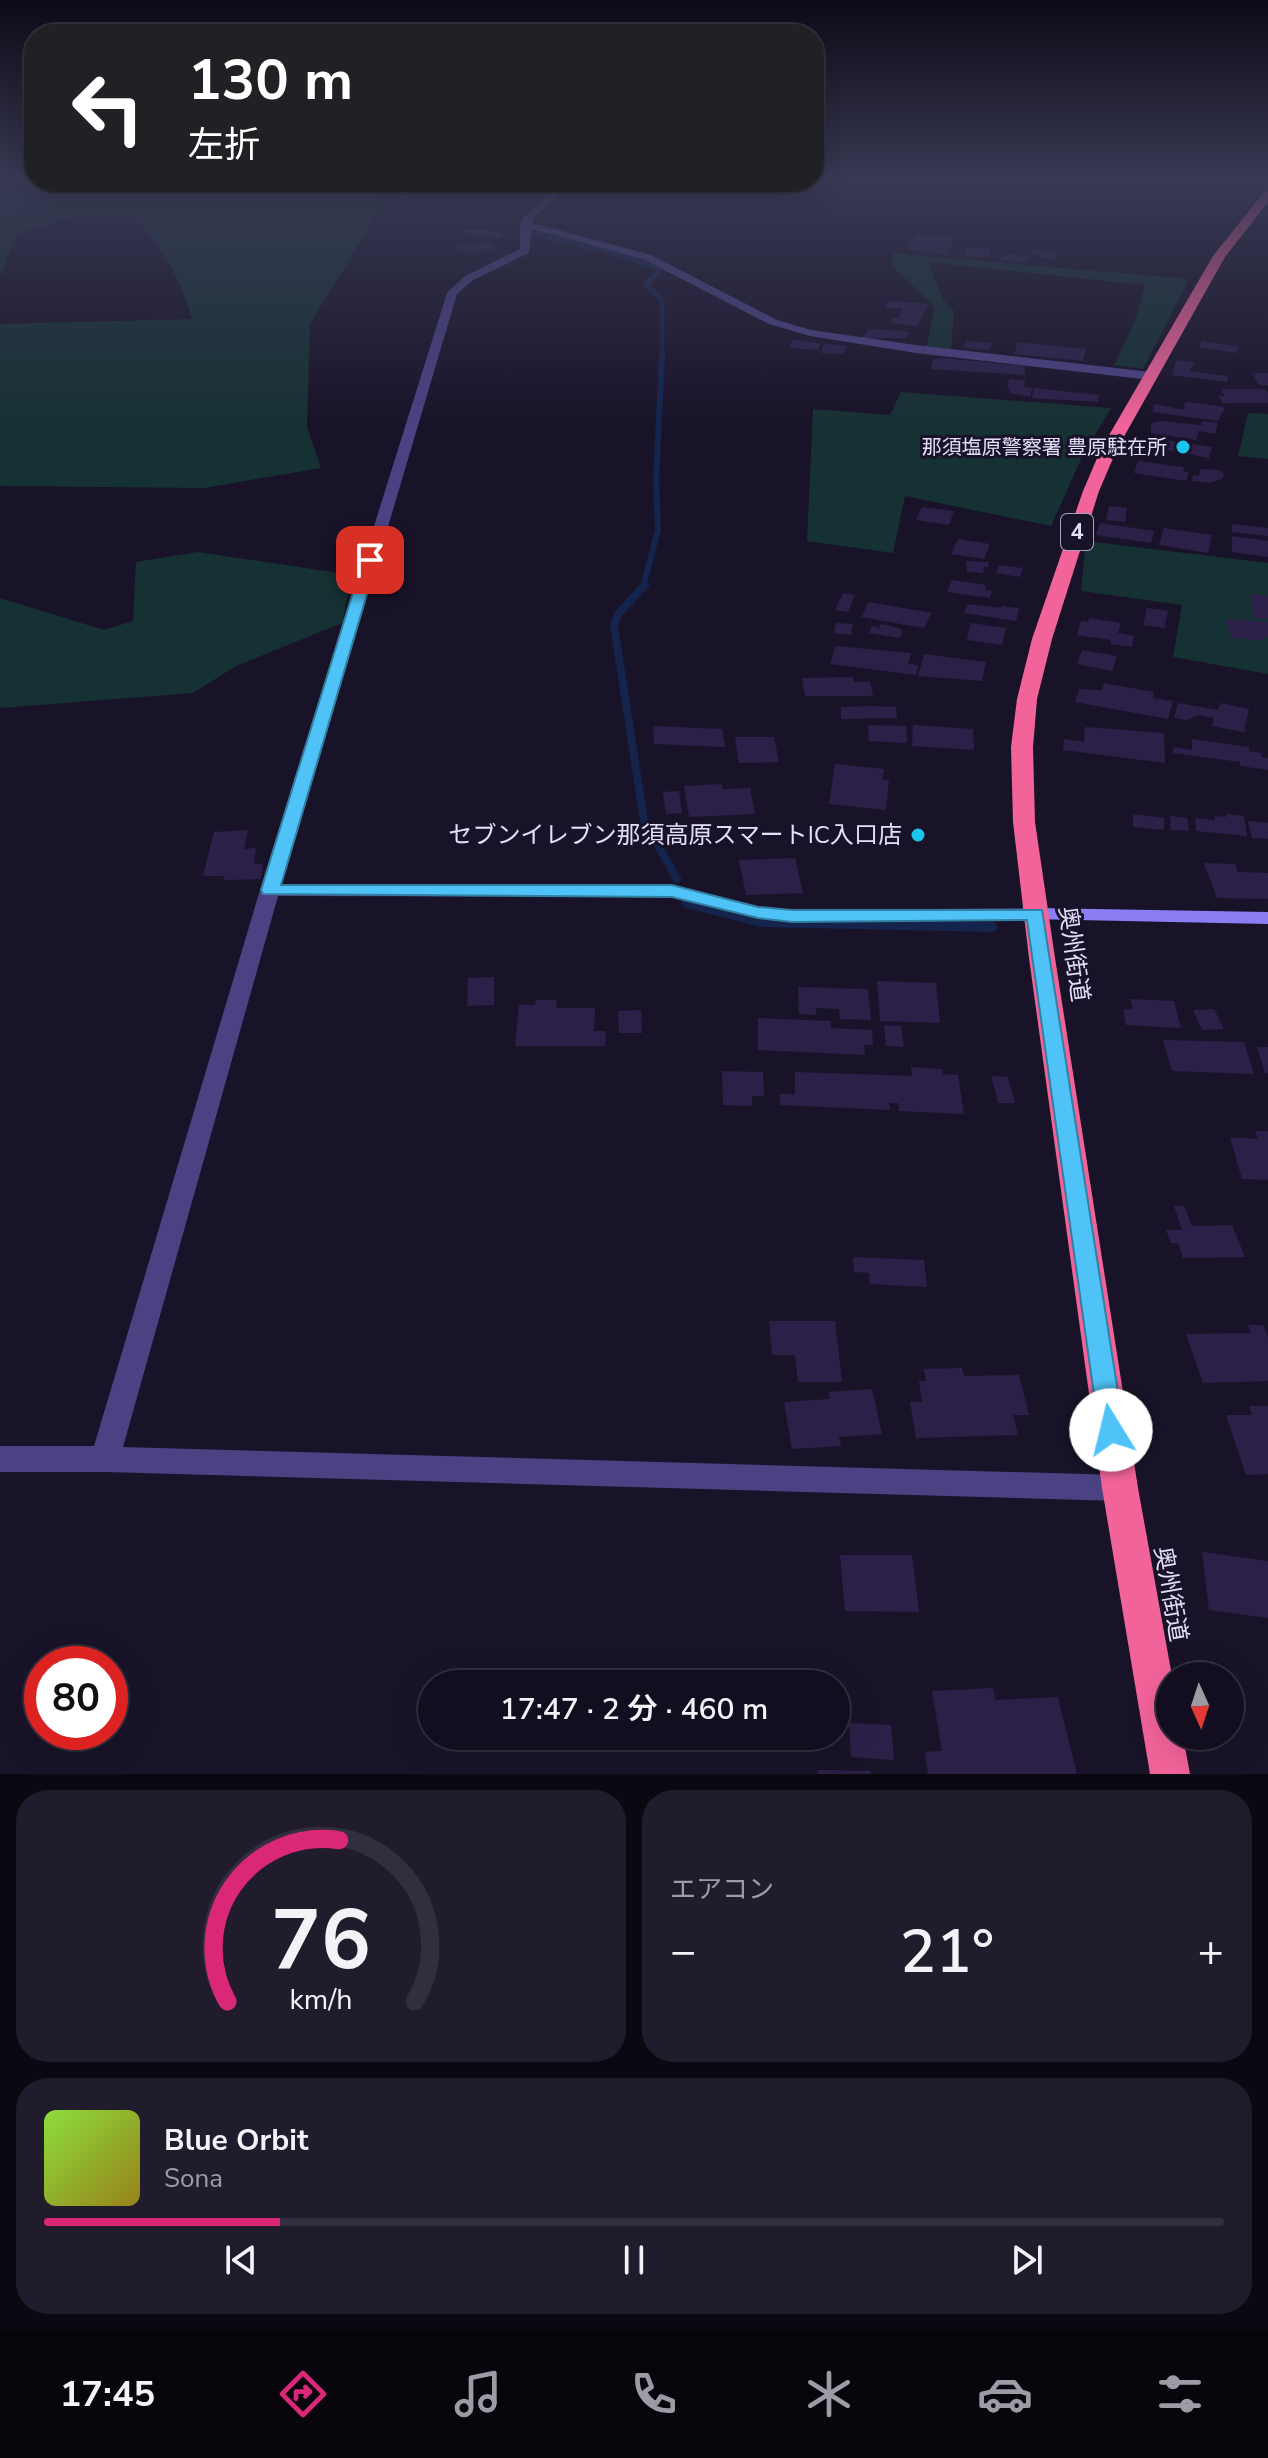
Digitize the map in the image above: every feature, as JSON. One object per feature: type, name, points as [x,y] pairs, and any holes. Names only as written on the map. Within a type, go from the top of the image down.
[{"type":"highway","name":"奥州街道","points":[[1170,1774],[1120,1488],[1036,914],[1022,781],[1027,699],[1042,639],[1091,491],[1109,449],[1217,260]]},
{"type":"main road","points":[[1036,914],[1268,918]]},
{"type":"street","points":[[105,1459],[270,890],[452,293],[469,278],[507,260]]},
{"type":"street","points":[[652,260],[773,322],[810,333],[916,349],[1151,376]]},
{"type":"street","points":[[270,890],[672,891],[758,912],[792,916],[1036,914]]},
{"type":"street","points":[[0,1459],[105,1459],[1120,1488]]},
{"type":"green space","points":[[0,260],[7,260],[0,277]]},
{"type":"green space","points":[[167,260],[349,260],[310,324],[307,427],[321,468],[204,488],[0,486],[0,324],[192,319]]},
{"type":"green space","points":[[892,260],[966,260],[1189,279],[1143,369],[1114,365],[1136,318],[1145,285],[928,262],[943,299],[954,311],[951,350],[926,348],[935,307],[891,265]]},
{"type":"green space","points":[[901,392],[1111,408],[1081,459],[1051,526],[905,496],[893,553],[807,541],[813,409],[890,415]]},
{"type":"green space","points":[[1248,413],[1268,414],[1268,459],[1238,456]]},
{"type":"green space","points":[[1086,541],[1268,563],[1268,674],[1173,657],[1182,605],[1081,591]]},
{"type":"green space","points":[[198,552],[352,575],[342,623],[236,666],[193,693],[0,708],[0,598],[104,630],[133,621],[136,562]]},
{"type":"building","points":[[888,302],[929,304],[917,326],[889,323],[893,318],[898,318],[903,309],[885,307]]},
{"type":"building","points":[[869,329],[909,332],[906,338],[862,338]]},
{"type":"building","points":[[792,340],[820,344],[818,350],[789,348]]},
{"type":"building","points":[[966,341],[992,343],[989,350],[964,348]]},
{"type":"building","points":[[1202,341],[1239,347],[1236,353],[1199,347]]},
{"type":"building","points":[[1018,342],[1086,349],[1083,361],[1014,354]]},
{"type":"building","points":[[824,344],[846,346],[844,354],[821,353]]},
{"type":"building","points":[[943,358],[1025,366],[1025,375],[931,369],[933,360]]},
{"type":"building","points":[[1176,360],[1196,363],[1189,371],[1228,376],[1227,382],[1172,375]]},
{"type":"building","points":[[1252,373],[1268,373],[1268,385],[1259,385]]},
{"type":"building","points":[[1009,379],[1025,380],[1024,387],[1032,388],[1030,397],[1010,393],[1011,389],[1007,389]]},
{"type":"building","points":[[1034,388],[1099,395],[1098,402],[1032,398]]},
{"type":"building","points":[[1220,389],[1264,389],[1268,393],[1268,403],[1223,403],[1218,396],[1225,396]]},
{"type":"building","points":[[1184,403],[1225,407],[1218,421],[1152,412],[1155,404],[1185,410]]},
{"type":"building","points":[[1202,421],[1218,423],[1215,434],[1199,431],[1196,440],[1151,433],[1151,423],[1201,425]]},
{"type":"building","points":[[1160,439],[1212,447],[1209,458],[1157,448]]},
{"type":"building","points":[[1138,461],[1184,467],[1183,471],[1189,472],[1186,481],[1134,473]]},
{"type":"building","points":[[1201,469],[1219,470],[1224,473],[1223,478],[1210,483],[1192,481],[1193,475],[1199,476]]},
{"type":"building","points":[[1109,506],[1127,508],[1125,522],[1106,520]]},
{"type":"building","points":[[922,507],[954,511],[949,525],[916,520]]},
{"type":"building","points":[[1100,523],[1154,531],[1151,543],[1096,535]]},
{"type":"building","points":[[1232,524],[1268,528],[1268,536],[1232,532]]},
{"type":"building","points":[[1164,528],[1212,535],[1208,553],[1159,545]]},
{"type":"building","points":[[1232,536],[1268,541],[1268,557],[1232,552]]},
{"type":"building","points":[[958,539],[990,544],[984,559],[951,554]]},
{"type":"building","points":[[966,561],[988,562],[989,567],[983,567],[984,573],[967,572]]},
{"type":"building","points":[[999,565],[1023,568],[1020,577],[996,573]]},
{"type":"building","points":[[952,580],[986,585],[985,590],[992,591],[990,598],[947,592]]},
{"type":"building","points":[[843,593],[855,595],[848,612],[835,610]]},
{"type":"building","points":[[1250,594],[1268,596],[1268,619],[1254,618]]},
{"type":"building","points":[[869,602],[932,613],[924,628],[861,617]]},
{"type":"building","points":[[967,604],[1019,608],[1016,621],[964,613]]},
{"type":"building","points":[[1147,608],[1168,611],[1164,628],[1143,625]]},
{"type":"building","points":[[1089,618],[1121,623],[1118,633],[1134,636],[1132,647],[1077,635],[1081,621],[1088,622]]},
{"type":"building","points":[[1225,619],[1268,622],[1268,637],[1265,636],[1266,641],[1231,638]]},
{"type":"building","points":[[836,623],[853,624],[851,635],[834,633]]},
{"type":"building","points":[[971,623],[1006,628],[1002,645],[967,640]]},
{"type":"building","points":[[881,624],[903,630],[899,638],[869,633],[872,626],[879,628]]},
{"type":"building","points":[[836,646],[911,653],[908,664],[918,665],[916,675],[830,664]]},
{"type":"building","points":[[1082,650],[1117,656],[1112,671],[1077,664]]},
{"type":"building","points":[[924,654],[986,662],[982,681],[918,676]]},
{"type":"building","points":[[853,677],[854,682],[870,682],[873,696],[805,696],[802,678]]},
{"type":"building","points":[[1104,683],[1154,692],[1153,698],[1173,701],[1168,719],[1075,702],[1079,689],[1102,690]]},
{"type":"building","points":[[1178,703],[1218,710],[1220,703],[1249,709],[1244,732],[1212,726],[1214,718],[1198,715],[1187,720],[1174,718]]},
{"type":"building","points":[[841,707],[896,707],[897,718],[841,719]]},
{"type":"building","points":[[868,725],[906,726],[907,743],[869,741]]},
{"type":"building","points":[[913,725],[973,729],[974,750],[912,746]]},
{"type":"building","points":[[653,726],[722,729],[725,747],[654,744]]},
{"type":"building","points":[[1085,727],[1164,733],[1165,763],[1063,750],[1064,739],[1084,742]]},
{"type":"building","points":[[735,737],[774,737],[779,762],[739,763]]},
{"type":"building","points":[[1192,739],[1249,747],[1249,751],[1268,758],[1268,770],[1240,766],[1240,762],[1173,753],[1173,747],[1192,750]]},
{"type":"building","points":[[835,764],[884,769],[882,780],[889,780],[886,810],[829,804]]},
{"type":"building","points":[[722,784],[723,789],[750,788],[755,814],[689,817],[684,786]]},
{"type":"building","points":[[679,791],[682,813],[666,814],[663,792]]},
{"type":"building","points":[[1133,814],[1164,818],[1164,830],[1133,827]]},
{"type":"building","points":[[1226,814],[1244,816],[1247,836],[1196,831],[1195,818],[1215,820],[1215,816],[1226,817]]},
{"type":"building","points":[[1170,816],[1187,818],[1189,831],[1171,830]]},
{"type":"building","points":[[1248,821],[1268,823],[1268,839],[1252,838]]},
{"type":"building","points":[[248,830],[244,849],[256,848],[254,864],[263,864],[261,879],[223,880],[224,876],[203,876],[214,832]]},
{"type":"building","points":[[795,858],[803,893],[746,895],[739,860]]},
{"type":"building","points":[[1204,863],[1235,864],[1238,872],[1268,873],[1268,899],[1217,898]]},
{"type":"building","points":[[494,977],[494,1005],[467,1006],[468,978]]},
{"type":"building","points":[[877,981],[936,983],[940,1023],[880,1021]]},
{"type":"building","points":[[798,987],[868,989],[871,1020],[840,1019],[839,1009],[816,1008],[816,1015],[799,1014]]},
{"type":"building","points":[[1130,999],[1174,1001],[1181,1028],[1126,1025],[1123,1010],[1133,1009]]},
{"type":"building","points":[[536,1000],[557,1000],[556,1008],[595,1008],[594,1031],[606,1031],[605,1046],[515,1046],[519,1005],[535,1005]]},
{"type":"building","points":[[1214,1009],[1224,1029],[1202,1030],[1193,1010]]},
{"type":"building","points":[[641,1010],[642,1033],[619,1033],[618,1011]]},
{"type":"building","points":[[758,1018],[831,1021],[831,1028],[872,1030],[873,1045],[864,1045],[865,1055],[758,1050]]},
{"type":"building","points":[[884,1025],[901,1026],[904,1047],[886,1046]]},
{"type":"building","points":[[1163,1040],[1244,1042],[1254,1074],[1172,1071]]},
{"type":"building","points":[[1257,1047],[1268,1047],[1268,1073],[1265,1073]]},
{"type":"building","points":[[911,1067],[942,1069],[943,1074],[958,1075],[964,1114],[899,1111],[898,1103],[889,1103],[890,1110],[780,1105],[780,1094],[795,1094],[795,1072],[912,1076]]},
{"type":"building","points":[[722,1071],[763,1072],[764,1096],[752,1096],[752,1106],[723,1105]]},
{"type":"building","points":[[991,1076],[1008,1077],[1015,1103],[998,1103]]},
{"type":"building","points":[[1255,1131],[1268,1131],[1268,1180],[1242,1179],[1230,1137],[1258,1139]]},
{"type":"building","points":[[1174,1206],[1184,1206],[1192,1226],[1232,1225],[1245,1257],[1183,1258],[1178,1243],[1171,1243],[1166,1230],[1182,1230]]},
{"type":"building","points":[[853,1257],[924,1260],[927,1287],[870,1284],[869,1273],[854,1272]]},
{"type":"building","points":[[769,1321],[835,1321],[842,1382],[798,1382],[795,1355],[772,1355]]},
{"type":"building","points":[[1248,1325],[1263,1325],[1268,1337],[1268,1381],[1203,1383],[1186,1334],[1251,1333]]},
{"type":"building","points":[[962,1368],[964,1376],[1019,1375],[1029,1415],[1013,1415],[1018,1435],[916,1438],[910,1402],[922,1402],[919,1381],[926,1381],[924,1369]]},
{"type":"building","points":[[872,1389],[882,1434],[839,1437],[841,1446],[792,1449],[784,1402],[830,1399],[829,1392]]},
{"type":"building","points":[[1249,1406],[1268,1406],[1268,1474],[1246,1475],[1226,1415],[1252,1415]]},
{"type":"building","points":[[1202,1552],[1268,1561],[1268,1618],[1209,1610]]},
{"type":"building","points":[[840,1555],[912,1555],[919,1612],[845,1611]]},
{"type":"building","points":[[993,1688],[996,1700],[1058,1697],[1077,1774],[928,1774],[925,1752],[942,1751],[932,1691]]},
{"type":"building","points":[[850,1723],[891,1725],[894,1760],[851,1757]]},
{"type":"building","points":[[818,1770],[871,1771],[870,1774],[818,1774]]},
{"type":"waterway","points":[[635,260],[660,270],[646,285],[662,300],[662,354]]},
{"type":"waterway","points":[[643,587],[658,530],[656,481],[662,354]]},
{"type":"waterway","points":[[645,585],[618,614],[614,625],[644,821],[677,879]]},
{"type":"waterway","points":[[687,903],[761,922],[992,927]]},
{"type":"place","name":"那須塩原警察署 豊原駐在所","points":[[1183,447]]},
{"type":"place","name":"セブンイレブン那須高原スマートIC入口店","points":[[918,835]]},
{"type":"route","points":[[370,560],[270,890],[672,891],[758,912],[792,916],[1036,914],[1111,1430]]}]
